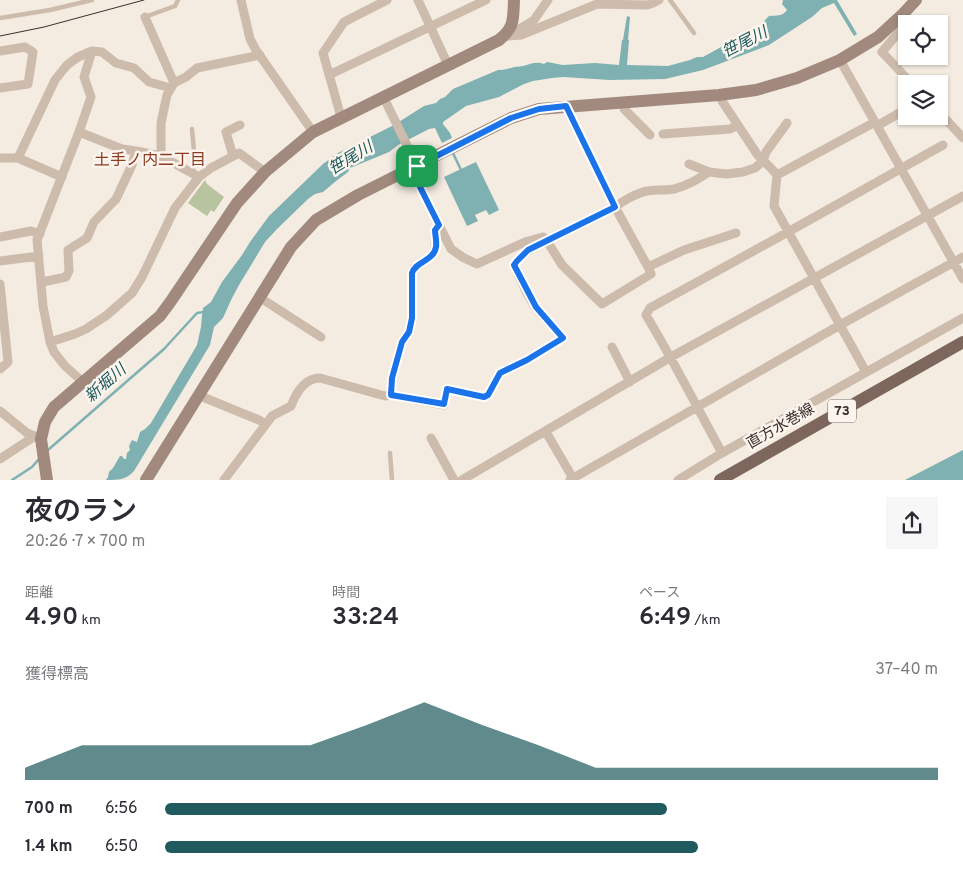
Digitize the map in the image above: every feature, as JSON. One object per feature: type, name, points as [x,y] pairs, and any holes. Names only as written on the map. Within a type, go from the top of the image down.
[{"type":"main road","name":"直方水巻線","points":[[720,480],[963,342]]},
{"type":"street","points":[[241,0],[250,39],[313,132]]},
{"type":"street","points":[[341,118],[323,53],[344,22],[388,0]]},
{"type":"street","points":[[418,0],[448,65]]},
{"type":"street","points":[[330,75],[486,0]]},
{"type":"street","points":[[504,38],[512,25],[514,0]]},
{"type":"street","points":[[47,480],[38,438],[54,407],[160,316],[237,203],[264,172],[313,132],[385,99],[448,65],[504,38],[534,20],[548,0]]},
{"type":"street","points":[[504,38],[521,35],[597,4],[653,4],[659,0]]},
{"type":"street","points":[[902,15],[916,0]]},
{"type":"street","points":[[146,17],[172,85],[160,123],[161,156]]},
{"type":"street","points":[[146,480],[290,246],[316,220],[414,163],[511,118],[539,109],[719,95],[756,90],[796,78],[840,60],[878,37],[898,19]]},
{"type":"street","points":[[898,33],[882,52],[904,75]]},
{"type":"street","points":[[0,51],[24,47],[33,52],[28,84],[0,88]]},
{"type":"street","points":[[18,158],[55,80],[67,64],[92,51],[102,52],[116,63],[134,68],[149,82],[172,85],[197,68],[260,55]]},
{"type":"street","points":[[83,382],[65,366],[54,352],[50,342],[37,240],[80,132],[91,97],[84,77],[92,51]]},
{"type":"street","points":[[840,60],[963,279]]},
{"type":"street","points":[[719,95],[763,161],[777,175],[774,206],[866,372]]},
{"type":"street","points":[[385,99],[451,250],[477,264],[525,242],[543,237],[562,265],[602,304],[651,274],[615,207],[566,106]]},
{"type":"street","points":[[624,102],[624,109],[650,135]]},
{"type":"street","points":[[777,175],[898,113]]},
{"type":"street","points":[[948,122],[963,138]]},
{"type":"street","points":[[689,164],[709,172],[726,174],[755,168],[763,161],[766,152],[787,123]]},
{"type":"street","points":[[663,134],[730,129],[738,124]]},
{"type":"street","points":[[233,156],[226,132],[240,125]]},
{"type":"street","points":[[80,132],[122,149],[161,156],[195,175]]},
{"type":"street","points":[[722,453],[671,357],[646,315],[650,308],[943,145]]},
{"type":"street","points":[[42,282],[66,277],[69,271],[68,250],[87,238],[94,222],[116,198],[132,165],[136,151]]},
{"type":"street","points":[[50,342],[86,329],[107,315],[132,293],[142,277],[175,208],[195,175],[239,153],[264,172]]},
{"type":"street","points":[[0,158],[18,158],[62,177]]},
{"type":"street","points":[[224,480],[265,424],[272,416],[291,406],[306,382],[313,378],[320,378],[385,396],[391,395],[444,404],[447,389],[484,397],[488,395],[500,373],[527,360],[563,338],[536,307],[514,265],[517,261],[528,250],[644,192],[681,187],[709,172]]},
{"type":"street","points":[[462,480],[671,357],[963,196]]},
{"type":"street","points":[[391,395],[392,378],[402,342],[409,332],[412,318],[413,269],[430,258],[434,252],[436,246],[435,230],[439,225]]},
{"type":"street","points":[[0,237],[31,231],[40,234]]},
{"type":"street","points":[[648,267],[684,250],[736,233]]},
{"type":"street","points":[[0,262],[39,256]]},
{"type":"street","points":[[546,432],[572,479],[840,325],[963,257]]},
{"type":"street","points":[[0,284],[8,362],[0,369]]},
{"type":"street","points":[[258,297],[321,337]]},
{"type":"street","points":[[678,480],[722,453],[963,318]]},
{"type":"street","points":[[612,348],[630,382]]},
{"type":"street","points":[[198,395],[260,420],[265,424]]},
{"type":"street","points":[[0,411],[27,433],[38,438]]},
{"type":"street","points":[[0,458],[38,438]]},
{"type":"street","points":[[431,438],[454,480]]},
{"type":"lane","points":[[0,18],[50,10],[92,0]]},
{"type":"lane","points":[[146,17],[176,6],[178,0]]},
{"type":"lane","points":[[670,0],[694,33]]},
{"type":"lane","points":[[192,129],[195,175]]},
{"type":"lane","points":[[390,453],[392,480]]},
{"type":"green space","points":[[205,180],[207,184],[224,197],[214,212],[211,210],[207,216],[188,203]]},
{"type":"water","name":"笹尾川","points":[[783,0],[837,0],[857,34],[854,36],[834,3],[822,8],[812,17],[769,45],[703,70],[665,79],[610,80],[563,77],[533,81],[499,97],[466,106],[443,122],[452,138],[442,143],[435,128],[429,129],[398,145],[389,152],[350,168],[348,172],[323,192],[315,194],[308,199],[265,242],[239,285],[223,318],[214,327],[210,345],[134,471],[121,479],[106,480],[120,456],[126,459],[132,440],[137,442],[140,432],[151,423],[197,345],[203,308],[211,302],[222,282],[269,216],[323,164],[338,153],[394,125],[424,106],[436,103],[453,89],[498,70],[547,62],[563,65],[595,63],[619,65],[627,16],[630,17],[627,65],[668,66],[703,57],[732,41],[746,30],[753,30],[758,27],[769,16],[783,14],[787,10],[782,4]]},
{"type":"water","points":[[476,162],[499,210],[489,215],[486,210],[475,215],[478,221],[467,226],[444,177]]},
{"type":"water","points":[[963,450],[963,480],[905,480]]},
{"type":"waterway","points":[[452,151],[461,170]]},
{"type":"waterway","name":"新堀川","points":[[48,450],[164,349],[197,313],[204,312]]},
{"type":"waterway","name":"新堀川","points":[[12,480],[32,467],[39,459]]},
{"type":"tram line","points":[[0,36],[44,27],[144,0]]},
{"type":"district","name":"土手ノ内二丁目","points":[[150,161]]},
{"type":"route","points":[[566,106],[615,207],[528,250],[514,265],[536,307],[563,338],[527,360],[500,373],[488,395],[484,397],[447,389],[444,404],[391,395],[392,378],[402,342],[409,332],[412,318],[413,269],[430,258],[434,252],[436,246],[435,230],[439,225],[411,169],[417,166],[511,118],[539,109],[566,106]]}]
